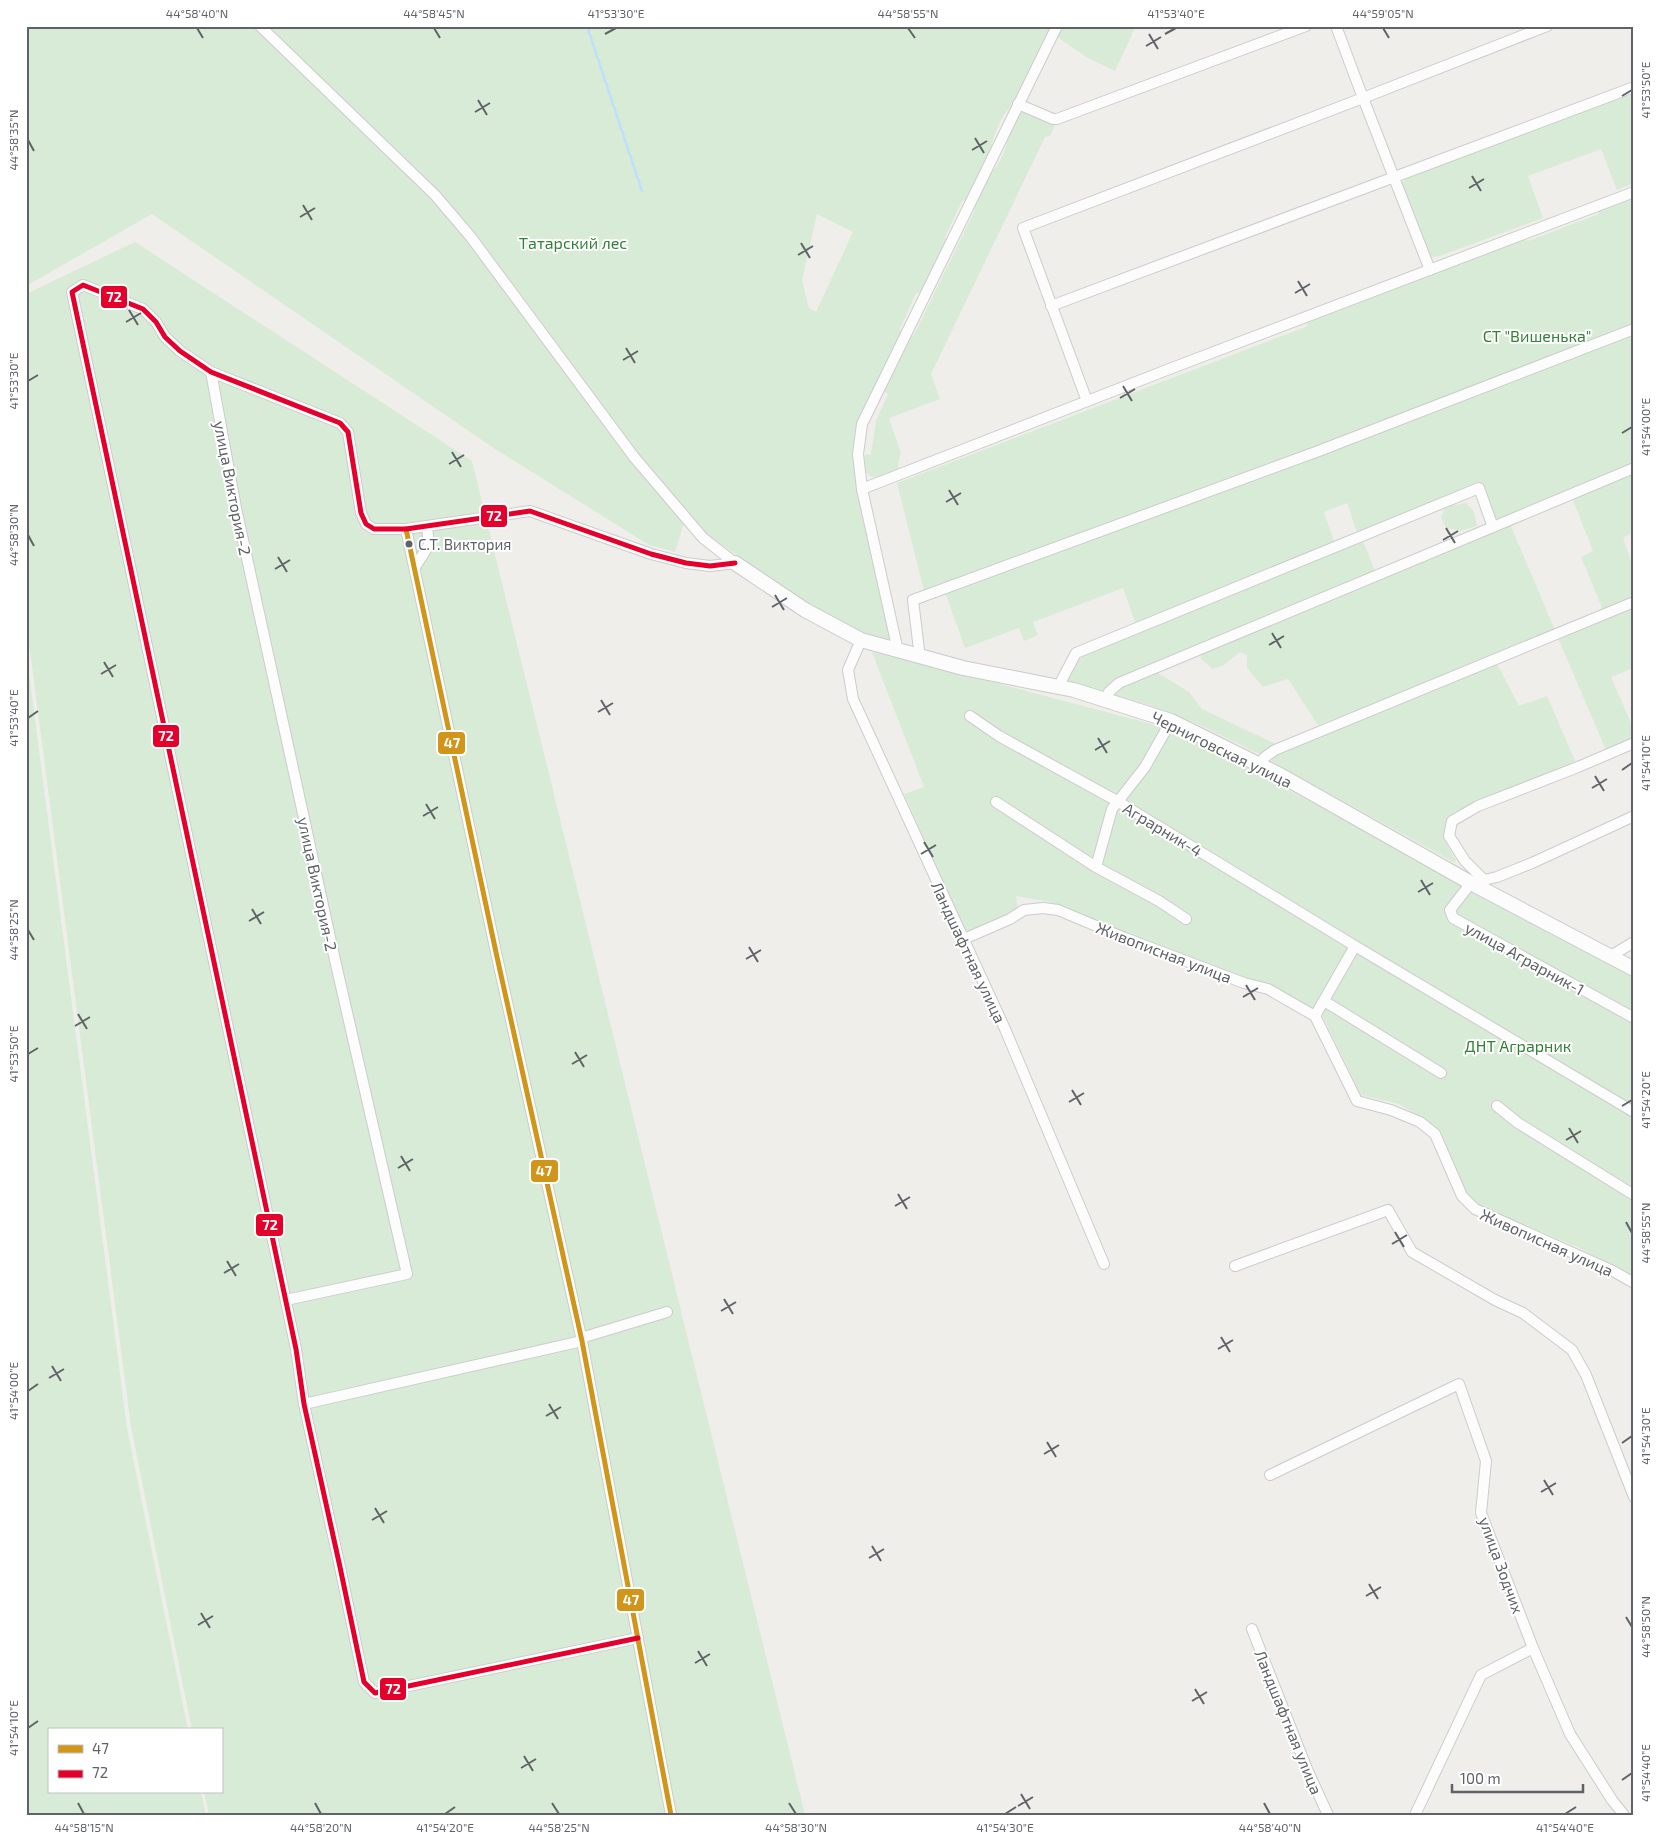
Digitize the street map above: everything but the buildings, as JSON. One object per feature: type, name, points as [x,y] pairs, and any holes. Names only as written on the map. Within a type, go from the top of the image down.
[{"type":"street","points":[[260,26],[435,195],[481,251],[634,456],[702,538],[735,563]]},
{"type":"street","points":[[898,651],[862,489],[858,454],[862,424],[1057,26]]},
{"type":"street","points":[[1018,104],[1052,119],[1057,119],[1306,26]]},
{"type":"street","points":[[1336,26],[1430,270]]},
{"type":"street","points":[[1087,401],[1023,228],[1547,26]]},
{"type":"street","points":[[1051,306],[1634,87]]},
{"type":"street","points":[[862,489],[1634,192]]},
{"type":"street","points":[[638,1638],[375,1693],[364,1682],[304,1404],[286,1300],[72,292],[83,285],[143,309],[156,322],[165,337],[180,351],[211,372],[340,423],[348,432],[361,513],[366,524],[374,529],[406,530],[530,511],[651,554],[686,563],[710,566],[735,563]]},
{"type":"street","points":[[920,658],[913,600],[1316,452],[1634,329]]},
{"type":"street","name":"улица Виктория-2","points":[[211,372],[236,508],[335,960],[407,1274],[286,1300]]},
{"type":"street","points":[[1105,699],[1109,692],[1119,684],[1634,468]]},
{"type":"street","points":[[1058,687],[1076,653],[1479,488],[1493,527]]},
{"type":"street","points":[[415,568],[429,545],[427,527]]},
{"type":"street","points":[[406,530],[581,1339],[671,1815]]},
{"type":"street","name":"Черниговская улица","points":[[735,563],[805,610],[861,640],[920,658],[1058,687],[1105,699],[1171,721],[1259,764],[1478,881],[1634,969]]},
{"type":"street","points":[[1259,764],[1275,750],[1634,602]]},
{"type":"street","name":"Ландшафтная улица","points":[[861,640],[848,670],[853,699],[1005,1030],[1104,1264]]},
{"type":"street","name":"Аграрник-4","points":[[970,716],[999,736],[1117,801],[1355,946],[1634,1112]]},
{"type":"street","points":[[1096,866],[1112,809],[1145,767],[1171,721]]},
{"type":"street","points":[[1634,743],[1478,806],[1452,821],[1449,836],[1478,881],[1532,863],[1634,816]]},
{"type":"street","points":[[996,802],[1096,866],[1159,901],[1186,919]]},
{"type":"street","name":"улица Аграрник-1","points":[[1478,881],[1450,910],[1453,918],[1634,1018]]},
{"type":"street","name":"Живописная улица","points":[[964,939],[1010,919],[1024,910],[1043,908],[1058,910],[1125,938],[1244,983],[1268,990],[1315,1016],[1357,1101],[1398,1113],[1420,1122],[1435,1134],[1462,1196],[1474,1209],[1613,1271],[1634,1283]]},
{"type":"street","points":[[1610,957],[1634,942]]},
{"type":"street","points":[[1315,1016],[1355,946]]},
{"type":"street","points":[[1324,1000],[1441,1073]]},
{"type":"street","points":[[1497,1106],[1518,1123],[1634,1196]]},
{"type":"street","points":[[1235,1266],[1388,1210],[1412,1252],[1490,1297],[1523,1313],[1572,1350],[1586,1375],[1634,1496]]},
{"type":"street","points":[[304,1404],[581,1339],[667,1312]]},
{"type":"street","name":"улица Зодчих","points":[[1270,1476],[1459,1384],[1486,1462],[1481,1513],[1533,1648],[1570,1734],[1612,1800],[1624,1815]]},
{"type":"street","name":"Ландшафтная улица","points":[[1252,1629],[1306,1769],[1328,1815]]},
{"type":"street","points":[[1415,1815],[1481,1675],[1533,1648]]},
{"type":"green space","name":"Татарский лес","points":[[26,26],[1136,26],[1115,71],[1086,57],[1049,31],[1013,104],[1003,116],[995,133],[990,151],[965,200],[962,201],[945,237],[947,241],[922,292],[916,293],[900,329],[901,334],[862,411],[857,434],[890,634],[889,639],[884,642],[875,640],[807,603],[706,534],[691,518],[683,526],[675,552],[649,545],[495,449],[152,214],[26,286]],"holes":[[[817,214],[853,232],[816,312],[809,308],[802,280]]]},
{"type":"green space","points":[[1634,92],[1634,183],[1617,190],[1601,149],[1528,176],[1543,218],[1431,258],[1402,184],[1407,178]]},
{"type":"green space","points":[[1024,112],[1056,123],[1050,136],[1045,137],[931,374],[940,399],[889,418],[901,453],[898,464],[899,468],[879,476],[870,476],[865,465],[865,455],[871,454],[876,421],[888,394],[883,391],[909,337],[915,333],[975,210],[973,205],[986,179],[998,165],[1018,114]]},
{"type":"green space","name":"СТ \"Вишенька\"","points":[[1634,197],[1634,462],[1495,521],[1480,486],[1358,535],[1347,503],[1324,512],[1335,544],[1136,625],[1123,588],[1033,622],[1038,635],[1024,641],[1019,628],[965,648],[942,584],[924,591],[897,483],[1308,326],[1307,323],[1526,239],[1528,241],[1599,214],[1598,211]]},
{"type":"green space","name":"С.Т. Виктория","points":[[135,242],[472,461],[805,1815],[209,1815],[204,1794],[222,1794],[222,1728],[192,1728],[131,1427],[26,620],[26,294]]},
{"type":"green space","points":[[1634,472],[1634,532],[1623,538],[1634,569],[1634,597],[1603,610],[1581,557],[1593,551],[1572,498]]},
{"type":"green space","points":[[1466,503],[1474,512],[1477,526],[1460,531],[1446,528],[1441,518],[1445,507]]},
{"type":"green space","points":[[1510,524],[1555,630],[1437,679],[1318,725],[1288,679],[1263,687],[1247,668],[1247,655],[1240,652],[1224,665],[1213,669],[1201,659],[1201,654]]},
{"type":"green space","points":[[1362,539],[1375,571],[1116,680],[1102,691],[1066,681],[1077,662],[1094,649]]},
{"type":"green space","points":[[1634,607],[1634,668],[1611,677],[1634,730],[1634,739],[1606,750],[1558,638]]},
{"type":"green space","points":[[26,650],[127,1428],[188,1728],[48,1728],[48,1794],[201,1794],[206,1815],[26,1815]]},
{"type":"green space","name":"ДНТ Аграрник","points":[[872,652],[1178,731],[1634,975],[1634,1276],[1577,1247],[1477,1205],[1467,1194],[1441,1132],[1429,1122],[1399,1104],[1361,1095],[1322,1015],[1256,982],[1162,950],[1049,902],[1016,896],[1018,908],[1000,919],[968,931],[959,925],[904,794],[924,787]]},
{"type":"green space","points":[[1497,664],[1519,706],[1547,696],[1576,763],[1449,815],[1445,829],[1445,839],[1456,860],[1455,863],[1271,761],[1277,753]]},
{"type":"green space","points":[[1158,673],[1189,692],[1202,709],[1278,745],[1259,754],[1170,713],[1133,700],[1114,696],[1129,684]]},
{"type":"waterway","points":[[587,26],[642,191]]},
{"type":"transit line","name":"72","points":[[638,1638],[375,1693],[364,1682],[304,1404],[296,1349],[72,292],[83,285],[143,309],[156,322],[165,337],[180,351],[211,372],[340,423],[348,432],[361,513],[366,524],[374,529],[406,529],[530,511],[651,554],[686,563],[710,566],[735,563]]},
{"type":"transit line","name":"47","points":[[406,529],[497,957],[582,1341],[671,1815]]},
{"type":"place","name":"С.Т. Виктория","points":[[409,544]]}]
